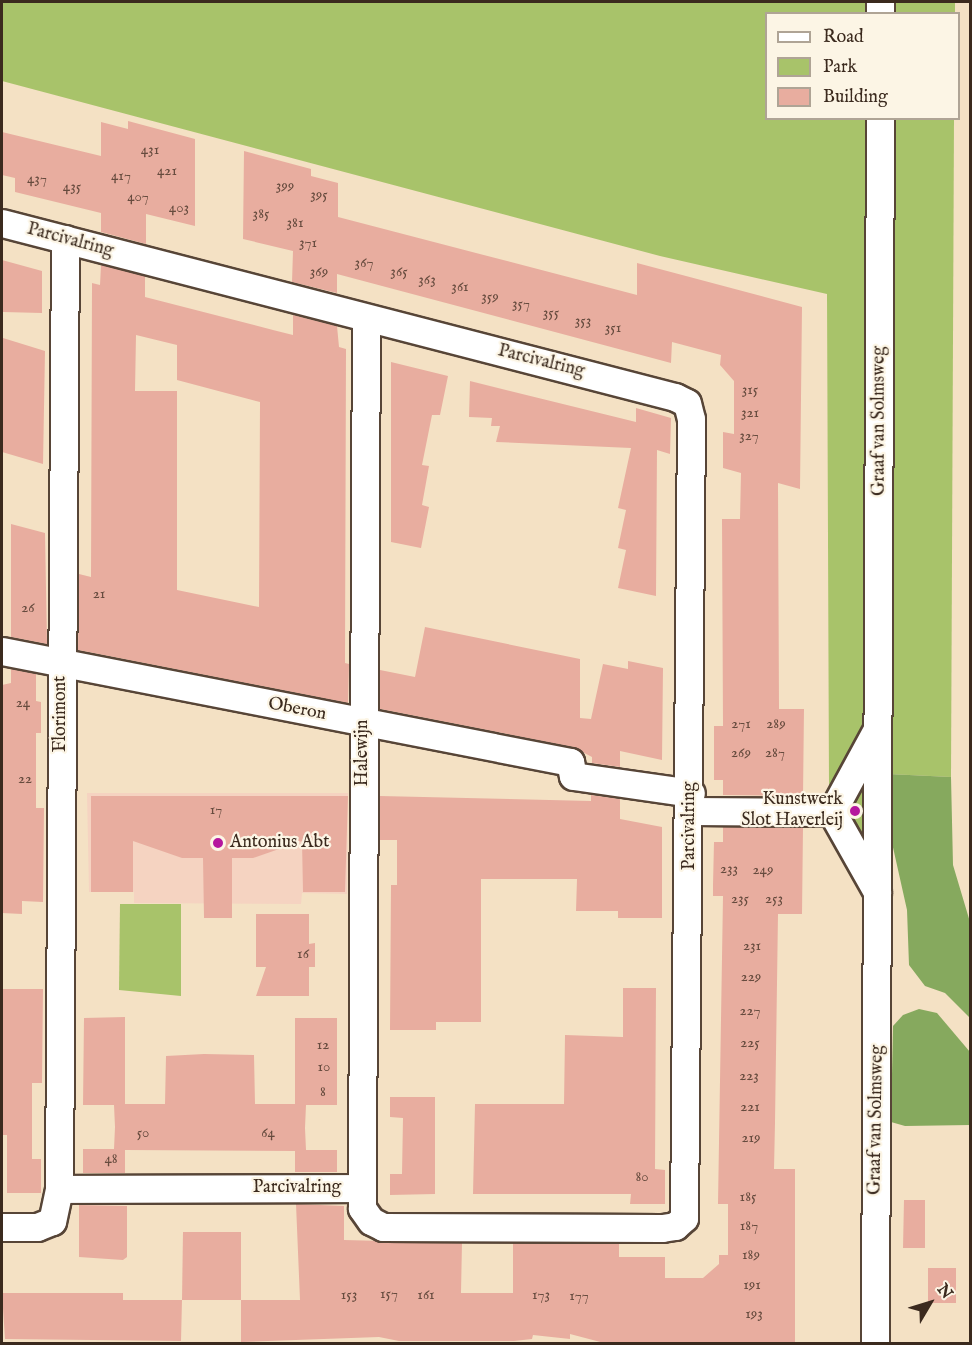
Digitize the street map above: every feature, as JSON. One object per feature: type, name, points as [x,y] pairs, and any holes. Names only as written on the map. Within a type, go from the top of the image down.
[{"type":"street","name":"Graaf van Solmsweg","points":[[875,1344],[880,896],[880,120]]},
{"type":"street","name":"Parcivalring","points":[[2,223],[675,397],[687,403],[691,419],[691,802],[684,1218],[675,1226],[662,1228],[383,1227],[372,1221],[362,1208],[362,1188],[59,1189]]},
{"type":"street","name":"Florimont","points":[[59,1189],[65,239]]},
{"type":"street","name":"Halewijn","points":[[362,1188],[366,318]]},
{"type":"street","name":"Oberon","points":[[2,651],[61,655],[363,716],[570,762],[573,776],[691,802]]},
{"type":"street","name":"Graaf van Solmsweg","points":[[832,812],[879,724]]},
{"type":"street","points":[[691,802],[832,812],[880,896]]},
{"type":"street","points":[[2,1227],[37,1227],[51,1221],[59,1189]]},
{"type":"shaded area","name":"Antonius Abt","points":[[87,793],[348,793],[347,894],[302,893],[301,904],[134,903],[134,892],[89,892]]},
{"type":"green space","points":[[2,2],[870,2],[870,12],[765,12],[765,120],[871,120],[869,717],[829,787],[827,294],[660,256],[2,81]]},
{"type":"green space","points":[[894,2],[955,2],[955,12],[894,12]]},
{"type":"green space","points":[[894,120],[954,120],[951,777],[888,774]]},
{"type":"green space","points":[[888,774],[951,777],[953,865],[970,922],[970,1018],[945,993],[925,986],[909,965],[907,910],[888,825]]},
{"type":"green space","points":[[866,781],[864,840],[849,810],[862,782]]},
{"type":"green space","points":[[120,904],[181,904],[181,996],[119,990]]},
{"type":"green space","points":[[919,1009],[937,1013],[970,1052],[970,1125],[905,1126],[891,1122],[893,1026],[903,1015]]},
{"type":"building","points":[[128,121],[195,139],[195,226],[146,214],[146,244],[101,232],[101,213],[15,192],[15,178],[2,175],[2,132],[101,156],[101,122],[128,129]]},
{"type":"building","points":[[244,151],[311,169],[311,176],[338,183],[338,217],[637,295],[637,263],[802,307],[800,489],[778,483],[779,709],[804,709],[803,796],[723,795],[723,780],[714,780],[714,726],[723,726],[722,519],[740,519],[741,473],[723,468],[723,432],[734,434],[734,381],[720,365],[721,355],[672,342],[671,363],[337,274],[337,293],[292,282],[293,251],[243,239]]},
{"type":"building","points":[[2,260],[42,271],[42,313],[3,312]]},
{"type":"building","points":[[101,265],[145,276],[145,297],[293,335],[293,315],[337,326],[339,347],[346,349],[345,663],[349,664],[348,703],[78,650],[79,574],[91,577],[92,283],[100,285]],"holes":[[[136,335],[177,345],[177,380],[260,402],[259,607],[177,590],[177,391],[135,391]]]},
{"type":"building","points":[[3,338],[45,351],[43,464],[2,452]]},
{"type":"building","points":[[391,362],[448,376],[440,415],[432,415],[422,465],[429,466],[422,505],[429,507],[421,548],[391,542]]},
{"type":"building","points":[[470,381],[636,422],[636,408],[671,418],[670,454],[657,450],[656,596],[618,588],[626,550],[618,548],[626,510],[618,508],[631,448],[496,442],[500,426],[491,426],[492,418],[469,417]]},
{"type":"building","points":[[11,524],[45,533],[47,644],[11,637]]},
{"type":"building","points":[[425,627],[580,659],[580,718],[591,719],[603,664],[628,669],[628,661],[663,668],[662,760],[620,751],[620,767],[592,763],[592,757],[573,747],[380,709],[380,670],[415,677]]},
{"type":"building","points":[[11,669],[36,674],[36,701],[41,702],[41,733],[36,733],[36,808],[44,808],[43,902],[22,901],[22,914],[2,913],[2,685],[11,683]]},
{"type":"building","points":[[591,795],[620,799],[620,819],[662,827],[662,918],[618,918],[618,911],[576,911],[577,879],[481,879],[481,1022],[436,1022],[436,1030],[390,1030],[391,885],[397,885],[397,840],[379,840],[380,796],[591,801]]},
{"type":"building","name":"Antonius Abt","points":[[91,796],[348,796],[345,892],[303,892],[302,841],[253,858],[232,858],[232,918],[204,918],[203,858],[182,858],[133,841],[133,892],[91,892]]},
{"type":"building","points":[[723,827],[803,828],[802,914],[778,914],[774,1169],[795,1169],[795,1344],[608,1344],[570,1334],[570,1339],[533,1335],[532,1339],[514,1341],[399,1341],[379,1337],[241,1342],[241,1300],[300,1300],[296,1204],[344,1206],[344,1240],[462,1243],[461,1293],[513,1293],[513,1243],[619,1244],[619,1257],[665,1257],[665,1278],[703,1278],[719,1264],[719,1255],[728,1255],[728,1204],[718,1204],[723,896],[713,896],[714,842],[723,842]]},
{"type":"building","points":[[256,914],[309,914],[309,944],[315,943],[315,967],[309,967],[309,996],[256,996],[266,967],[256,967]]},
{"type":"building","points":[[623,988],[656,988],[655,1169],[665,1170],[665,1204],[630,1204],[631,1194],[473,1194],[475,1104],[564,1104],[565,1035],[623,1037]]},
{"type":"building","points":[[2,989],[43,989],[42,1083],[32,1083],[32,1159],[41,1159],[41,1193],[7,1193],[7,1135],[2,1135]]},
{"type":"building","points":[[125,1017],[125,1104],[165,1104],[166,1056],[204,1054],[254,1055],[255,1104],[295,1104],[295,1018],[337,1018],[337,1105],[306,1105],[305,1128],[306,1150],[337,1150],[337,1172],[295,1172],[295,1151],[125,1150],[125,1173],[83,1173],[83,1149],[114,1149],[115,1127],[114,1105],[83,1105],[84,1018]]},
{"type":"building","points":[[390,1097],[435,1097],[435,1194],[390,1195],[390,1174],[402,1174],[403,1118],[390,1117]]},
{"type":"building","points":[[904,1200],[925,1200],[925,1248],[903,1248]]},
{"type":"building","points":[[79,1205],[127,1206],[127,1257],[123,1260],[79,1257]]},
{"type":"building","points":[[183,1232],[241,1232],[241,1300],[182,1300]]},
{"type":"building","points":[[928,1268],[956,1268],[956,1303],[928,1303]]},
{"type":"building","points":[[2,1293],[123,1293],[123,1300],[182,1300],[181,1341],[5,1339]]},
{"type":"place","name":"Kunstwerk Slot Haverleij","points":[[855,811]]},
{"type":"place","name":"Antonius Abt","points":[[218,843]]}]
